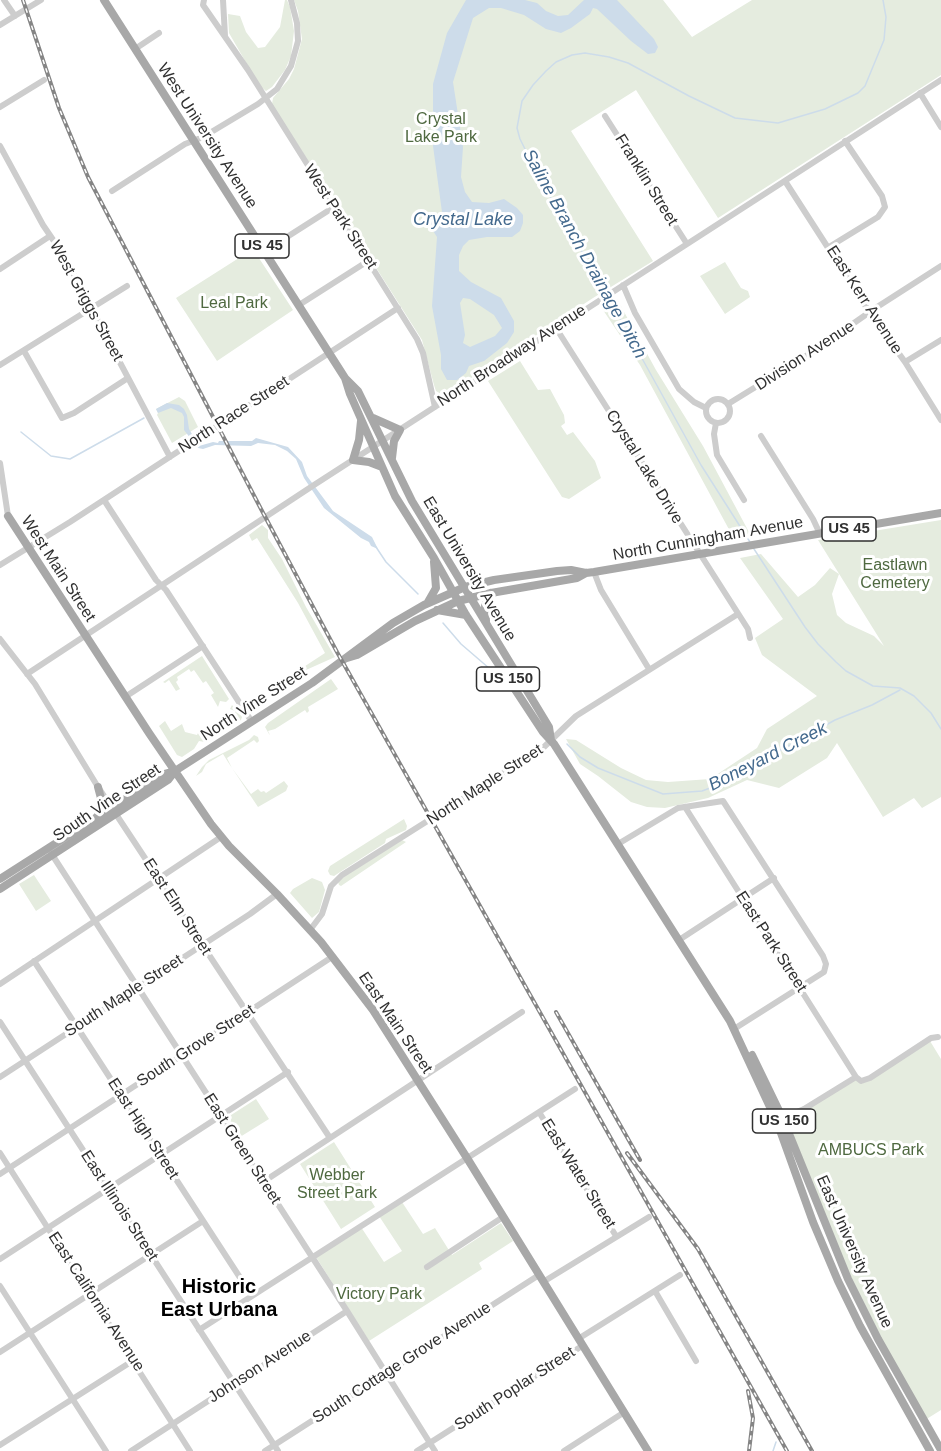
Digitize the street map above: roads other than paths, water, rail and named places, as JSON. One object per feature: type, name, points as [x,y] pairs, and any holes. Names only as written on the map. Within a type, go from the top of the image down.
[{"type":"main road","name":"West University Avenue","points":[[104,0],[330,352],[345,378],[373,447]]},
{"type":"main road","name":"West University Avenue","points":[[345,378],[358,391],[382,441]]},
{"type":"main road","points":[[372,417],[400,430],[394,441],[392,462]]},
{"type":"main road","points":[[361,420],[359,440],[353,460],[369,462],[382,467]]},
{"type":"main road","name":"East University Avenue","points":[[382,441],[412,501],[549,727],[551,740]]},
{"type":"main road","name":"East University Avenue","points":[[373,447],[405,513],[466,615],[543,732],[551,740],[734,1029],[780,1120],[848,1279],[878,1339],[941,1450]]},
{"type":"main road","name":"North Cunningham Avenue","points":[[458,601],[577,578],[590,572],[941,513]]},
{"type":"main road","name":"West Main Street","points":[[8,516],[86,636]]},
{"type":"main road","points":[[428,603],[436,588],[434,558]]},
{"type":"main road","name":"North Cunningham Avenue","points":[[453,592],[494,580],[557,571],[590,572]]},
{"type":"main road","name":"North Vine Street","points":[[175,771],[252,722],[346,658],[391,624],[453,592]]},
{"type":"main road","points":[[486,623],[485,606],[491,593]]},
{"type":"main road","name":"North Vine Street","points":[[346,658],[357,655],[435,610],[458,601]]},
{"type":"main road","points":[[435,610],[466,615]]},
{"type":"main road","name":"East Main Street","points":[[86,636],[175,771],[222,837],[310,930],[362,995],[467,1158],[648,1451]]},
{"type":"main road","name":"South Vine Street","points":[[0,889],[18,873],[164,774],[175,771]]},
{"type":"main road","points":[[98,787],[102,802],[98,815]]},
{"type":"main road","name":"South Vine Street","points":[[49,852],[98,815],[115,809]]},
{"type":"main road","name":"South Vine Street","points":[[0,879],[18,873]]},
{"type":"main road","name":"East University Avenue","points":[[780,1120],[813,1222],[838,1281],[860,1326],[930,1451]]},
{"type":"street","points":[[4,0],[15,16]]},
{"type":"street","points":[[0,25],[41,0]]},
{"type":"street","name":"West Park Street","points":[[204,0],[203,5],[248,70],[421,347],[435,407]]},
{"type":"street","points":[[223,0],[225,36]]},
{"type":"street","points":[[112,191],[178,148],[195,141],[277,89],[287,75],[298,41],[297,23],[291,0]]},
{"type":"street","points":[[135,49],[159,33]]},
{"type":"street","points":[[0,107],[44,80]]},
{"type":"street","name":"North Broadway Avenue","points":[[27,674],[615,289],[941,80]]},
{"type":"street","points":[[920,93],[941,127]]},
{"type":"street","name":"Franklin Street","points":[[605,116],[687,244]]},
{"type":"street","points":[[829,247],[878,217],[885,207],[882,196],[844,141]]},
{"type":"street","name":"West Griggs Street","points":[[0,146],[50,236],[62,253],[170,457]]},
{"type":"street","name":"East Kerr Avenue","points":[[785,181],[941,420]]},
{"type":"street","points":[[265,251],[334,207]]},
{"type":"street","points":[[0,269],[50,236]]},
{"type":"street","points":[[299,305],[368,261]]},
{"type":"street","name":"Division Avenue","points":[[728,404],[814,351],[869,312],[941,266]]},
{"type":"street","points":[[623,285],[635,313],[679,389],[694,402],[706,408]]},
{"type":"street","points":[[0,365],[127,286]]},
{"type":"street","name":"North Race Street","points":[[0,565],[70,522],[398,308]]},
{"type":"street","name":"Crystal Lake Drive","points":[[556,328],[748,629],[750,638]]},
{"type":"street","points":[[905,362],[941,340]]},
{"type":"street","points":[[24,351],[62,417],[74,413],[128,378]]},
{"type":"street","points":[[718,399],[728,404],[729,416],[724,422],[716,423],[706,416],[706,408],[711,401],[718,399]]},
{"type":"street","points":[[716,423],[714,435],[717,455],[744,500]]},
{"type":"street","points":[[761,436],[820,534]]},
{"type":"street","name":"West Main Street","points":[[0,463],[1,483],[8,516]]},
{"type":"street","points":[[104,500],[252,722]]},
{"type":"street","points":[[0,506],[8,516]]},
{"type":"street","points":[[590,572],[650,669]]},
{"type":"street","name":"North Maple Street","points":[[310,930],[322,914],[331,886],[342,875],[543,748],[576,716],[738,614]]},
{"type":"street","name":"East Elm Street","points":[[0,639],[27,674],[98,787],[115,809],[330,1138]]},
{"type":"street","points":[[125,696],[203,646]]},
{"type":"street","points":[[618,844],[673,811],[723,801],[774,879],[826,962],[826,969],[822,974],[734,1029]]},
{"type":"street","name":"East Park Street","points":[[685,807],[856,1077]]},
{"type":"street","points":[[0,984],[222,837]]},
{"type":"street","name":"East Green Street","points":[[49,852],[347,1311],[435,1451]]},
{"type":"street","points":[[679,940],[774,879]]},
{"type":"street","name":"South Maple Street","points":[[0,1077],[277,894]]},
{"type":"street","name":"South Grove Street","points":[[0,1174],[332,957]]},
{"type":"street","name":"East High Street","points":[[34,961],[252,1296]]},
{"type":"street","points":[[263,1182],[522,1012]]},
{"type":"street","name":"East Illinois Street","points":[[0,1022],[276,1448]]},
{"type":"street","points":[[780,1120],[804,1109],[856,1077],[861,1081],[870,1078],[931,1038],[938,1037]]},
{"type":"street","points":[[0,1259],[288,1072]]},
{"type":"street","points":[[199,1330],[575,1089]]},
{"type":"street","name":"East Water Street","points":[[539,1112],[616,1236]]},
{"type":"street","name":"East California Avenue","points":[[0,1153],[190,1451]]},
{"type":"street","name":"South Cottage Grove Avenue","points":[[265,1451],[276,1448],[386,1373],[649,1217]]},
{"type":"street","points":[[427,1267],[503,1218]]},
{"type":"street","points":[[0,1352],[203,1221]]},
{"type":"street","name":"South Poplar Street","points":[[417,1451],[680,1275]]},
{"type":"street","points":[[0,1286],[106,1451]]},
{"type":"street","points":[[654,1291],[696,1361]]},
{"type":"street","name":"Johnson Avenue","points":[[130,1451],[347,1311]]},
{"type":"street","points":[[0,1445],[134,1360]]},
{"type":"street","points":[[564,1451],[623,1413]]},
{"type":"water","name":"Crystal Lake","points":[[466,0],[525,0],[537,3],[546,11],[558,16],[568,15],[584,0],[617,0],[654,39],[658,47],[655,53],[648,54],[593,8],[590,14],[561,33],[546,29],[524,15],[501,8],[489,8],[473,18],[453,82],[463,147],[461,177],[465,192],[472,202],[489,203],[504,199],[523,215],[523,223],[520,231],[512,237],[469,240],[459,255],[459,271],[471,282],[501,298],[514,321],[514,332],[507,343],[484,361],[469,366],[466,373],[457,380],[447,380],[441,369],[441,355],[432,306],[437,237],[426,220],[432,214],[438,218],[441,217],[442,212],[433,146],[433,84],[447,33]],"holes":[[[463,298],[470,299],[494,315],[502,328],[495,336],[470,347],[463,343],[465,335],[460,303]]]},
{"type":"water","points":[[167,403],[179,405],[184,409],[189,429],[199,446],[219,441],[252,441],[256,438],[288,447],[302,462],[307,476],[333,511],[372,537],[378,549],[371,546],[369,542],[324,508],[304,478],[296,459],[287,451],[275,445],[258,443],[251,446],[215,445],[203,449],[198,448],[184,430],[182,413],[171,408],[158,413],[156,409]]},
{"type":"waterway","name":"Saline Branch Drainage Ditch","points":[[606,293],[542,183],[520,139],[517,128],[522,101],[546,71],[556,62],[572,55],[585,53],[609,57],[628,63],[735,118],[778,123],[825,109],[858,93],[865,86],[884,40],[886,17],[883,0]]},
{"type":"waterway","name":"Saline Branch Drainage Ditch","points":[[608,297],[701,465],[750,542]]},
{"type":"waterway","name":"Boneyard Creek","points":[[21,432],[51,456],[70,459],[144,418]]},
{"type":"waterway","name":"Boneyard Creek","points":[[376,547],[386,562],[418,594]]},
{"type":"waterway","name":"Saline Branch Drainage Ditch","points":[[754,549],[805,627],[836,662],[846,671],[873,686],[900,688],[914,696],[931,713],[941,729]]},
{"type":"waterway","name":"Boneyard Creek","points":[[443,623],[461,644],[497,675]]},
{"type":"waterway","name":"Boneyard Creek","points":[[567,744],[580,757],[598,768],[663,794],[702,791],[718,785],[835,720],[872,705],[900,690]]},
{"type":"waterway","points":[[773,1451],[776,1442]]},
{"type":"railway","points":[[23,0],[59,108],[88,177],[261,509],[337,652],[787,1451]]},
{"type":"railway","points":[[556,1012],[640,1160]]},
{"type":"railway","points":[[627,1153],[698,1249],[812,1451]]},
{"type":"railway","points":[[748,1391],[753,1418],[749,1451]]},
{"type":"district","name":"Historic East Urbana","points":[[219,1298]]},
{"type":"park label","name":"Crystal Lake Park","points":[[441,129]]},
{"type":"park label","name":"Leal Park","points":[[234,304]]},
{"type":"park label","name":"Eastlawn Cemetery","points":[[895,575]]},
{"type":"park label","name":"AMBUCS Park","points":[[871,1151]]},
{"type":"park label","name":"Webber Street Park","points":[[337,1185]]},
{"type":"park label","name":"Victory Park","points":[[379,1295]]}]
